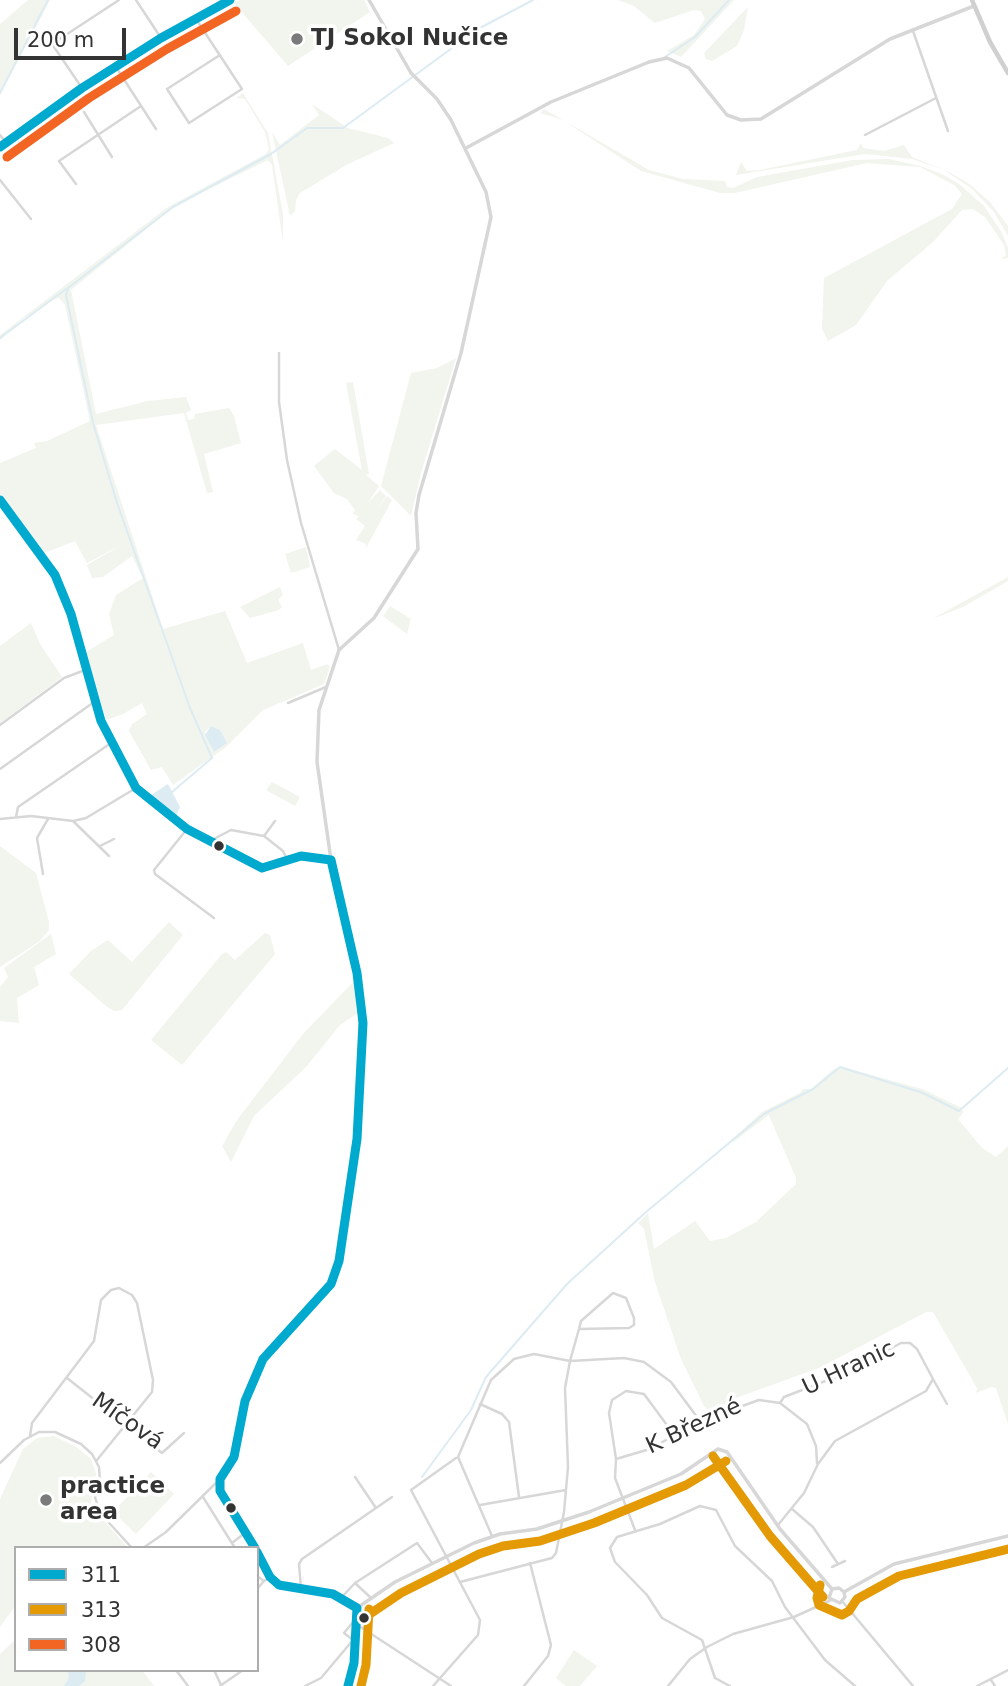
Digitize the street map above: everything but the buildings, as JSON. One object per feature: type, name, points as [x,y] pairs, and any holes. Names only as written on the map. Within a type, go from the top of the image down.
[{"type":"main road","points":[[972,0],[990,42],[1008,73]]},
{"type":"street","points":[[82,88],[52,44],[119,0]]},
{"type":"street","points":[[136,0],[161,38]]},
{"type":"street","points":[[0,147],[82,88],[161,38],[230,0]]},
{"type":"street","points":[[146,1546],[166,1532],[220,1479],[233,1457],[252,1383],[267,1353],[335,1279],[353,1171],[361,1084],[361,994],[331,860],[316,745],[319,710],[339,650],[374,618],[418,549],[416,513],[419,495],[461,353],[490,226],[489,200],[466,148],[441,104],[413,75],[369,0]]},
{"type":"street","points":[[466,148],[551,102],[657,59],[673,59],[690,68],[702,80],[720,109],[741,120],[768,116],[875,46],[974,6]]},
{"type":"street","points":[[196,19],[220,55],[242,89],[188,123],[167,89],[220,55]]},
{"type":"street","points":[[913,31],[948,131]]},
{"type":"street","points":[[116,67],[156,129]]},
{"type":"street","points":[[865,135],[936,98]]},
{"type":"street","points":[[76,184],[59,161],[141,106]]},
{"type":"street","points":[[84,112],[112,157]]},
{"type":"street","points":[[0,135],[6,142]]},
{"type":"street","points":[[0,180],[11,198],[30,219]]},
{"type":"street","points":[[279,353],[279,386],[287,460],[298,510],[339,650]]},
{"type":"street","points":[[0,500],[55,575],[71,614],[94,702],[111,743],[136,788],[187,829],[262,868],[287,859],[311,855],[331,860]]},
{"type":"street","points":[[0,725],[64,678],[85,670]]},
{"type":"street","points":[[288,703],[326,687]]},
{"type":"street","points":[[0,769],[94,702]]},
{"type":"street","points":[[16,817],[18,807],[111,743]]},
{"type":"street","points":[[0,819],[16,817],[73,821],[86,818],[136,788]]},
{"type":"street","points":[[43,874],[37,838],[48,819]]},
{"type":"street","points":[[73,821],[109,856]]},
{"type":"street","points":[[264,836],[275,821]]},
{"type":"street","points":[[187,829],[155,870],[155,874],[214,918]]},
{"type":"street","points":[[208,842],[231,830],[264,836],[283,851],[287,859]]},
{"type":"street","points":[[100,846],[114,839]]},
{"type":"street","points":[[30,1436],[33,1423],[96,1336],[99,1305],[103,1296],[119,1288],[132,1295],[137,1303],[153,1386],[150,1398],[97,1460]]},
{"type":"street","points":[[460,1582],[554,1556],[566,1490],[567,1441],[563,1404],[570,1361],[579,1329],[584,1316],[613,1293],[626,1298],[634,1325],[629,1328],[579,1329]]},
{"type":"street","name":"U Hranic","points":[[780,1403],[784,1398],[841,1375],[901,1343],[910,1343],[917,1349],[947,1404]]},
{"type":"street","points":[[433,1686],[478,1635],[480,1627],[475,1608],[411,1490],[458,1457],[494,1376],[514,1360],[541,1354],[570,1361],[631,1359],[644,1362],[670,1381],[700,1421]]},
{"type":"street","name":"Míčová","points":[[66,1378],[162,1453],[184,1433]]},
{"type":"street","points":[[778,1525],[811,1481],[818,1464],[841,1436],[926,1391],[933,1378]]},
{"type":"street","points":[[635,1530],[621,1499],[614,1472],[616,1459],[609,1408],[616,1396],[626,1391],[636,1391],[648,1397],[675,1436]]},
{"type":"street","name":"K Březné","points":[[616,1459],[650,1449],[700,1421],[750,1401],[780,1403]]},
{"type":"street","points":[[780,1403],[807,1424],[816,1446],[818,1464]]},
{"type":"street","points":[[480,1404],[502,1414],[509,1422],[519,1497]]},
{"type":"street","points":[[0,1463],[30,1436],[47,1431],[64,1435],[87,1449],[97,1460],[100,1482],[96,1504],[100,1513],[130,1546]]},
{"type":"street","points":[[357,1608],[432,1563],[492,1536],[537,1530],[621,1499],[681,1474],[715,1451],[723,1449],[778,1525],[832,1589],[831,1600]]},
{"type":"street","points":[[458,1457],[492,1536]]},
{"type":"street","points":[[355,1478],[376,1508]]},
{"type":"street","points":[[220,1479],[220,1491],[254,1546]]},
{"type":"street","points":[[480,1506],[566,1490]]},
{"type":"street","points":[[203,1497],[234,1546]]},
{"type":"street","points":[[301,1589],[299,1564],[302,1559],[392,1497]]},
{"type":"street","points":[[730,1686],[715,1678],[706,1647],[698,1637],[662,1618],[648,1595],[611,1557],[612,1542],[635,1530],[660,1524],[701,1506],[710,1506],[720,1514],[735,1546],[772,1581],[781,1601],[825,1660],[855,1686]]},
{"type":"street","points":[[792,1509],[813,1527],[838,1564]]},
{"type":"street","points":[[232,1543],[246,1532]]},
{"type":"street","points":[[842,1601],[844,1592],[901,1561],[1008,1536]]},
{"type":"street","points":[[341,1598],[355,1583],[417,1543],[432,1563]]},
{"type":"street","points":[[259,1555],[270,1577],[283,1587],[328,1593],[357,1608]]},
{"type":"street","points":[[832,1567],[845,1560]]},
{"type":"street","points":[[524,1686],[548,1657],[551,1645],[530,1563]]},
{"type":"street","points":[[259,1577],[264,1581]]},
{"type":"street","points":[[259,1586],[270,1577]]},
{"type":"street","points":[[355,1583],[371,1598]]},
{"type":"street","points":[[832,1589],[839,1588],[844,1592]]},
{"type":"street","points":[[668,1686],[690,1659],[706,1647],[754,1626],[794,1617],[831,1600],[842,1601],[913,1686]]},
{"type":"street","points":[[306,1686],[321,1678],[353,1640],[359,1623],[357,1608]]},
{"type":"street","points":[[348,1686],[354,1663],[353,1640],[344,1633],[350,1624],[359,1623],[451,1686]]},
{"type":"street","points":[[977,1686],[1008,1670]]},
{"type":"street","points":[[221,1686],[240,1672]]},
{"type":"street","points":[[991,1680],[995,1686]]},
{"type":"shaded area","points":[[28,0],[50,0],[0,95],[0,24]]},
{"type":"shaded area","name":"TJ Sokol Nučice","points":[[240,0],[364,0],[370,12],[288,66],[234,3]]},
{"type":"shaded area","points":[[618,0],[734,0],[681,57],[667,51],[694,35],[705,19],[701,11],[694,10],[655,23],[634,6]]},
{"type":"shaded area","points":[[748,7],[744,30],[737,46],[712,61],[706,59],[704,53]]},
{"type":"shaded area","points":[[243,93],[268,133],[283,214],[283,242],[272,165],[268,160],[176,205],[71,290],[96,414],[148,401],[186,397],[191,410],[186,413],[188,420],[194,419],[195,414],[229,408],[234,416],[241,443],[204,454],[213,492],[207,493],[184,413],[96,425],[163,629],[225,611],[247,663],[303,643],[311,670],[327,664],[330,667],[324,684],[263,710],[226,747],[173,785],[162,767],[151,770],[129,731],[132,724],[147,714],[142,703],[106,720],[86,652],[114,635],[109,614],[116,595],[143,578],[132,556],[103,577],[92,578],[87,565],[123,544],[87,563],[75,541],[44,553],[0,494],[0,463],[36,448],[34,443],[47,441],[90,421],[65,305],[59,298],[54,299],[23,319],[0,340],[0,335],[168,207],[266,154],[269,149],[265,132],[245,99],[236,98]],"holes":[[[211,726],[220,730],[226,743],[214,752],[205,732]]]},
{"type":"shaded area","points":[[312,104],[348,128],[388,138],[394,143],[348,164],[300,193],[295,211],[290,216],[272,132],[280,145],[319,115]]},
{"type":"shaded area","points":[[544,109],[563,120],[540,113]]},
{"type":"shaded area","points":[[564,120],[649,170],[683,179],[725,181],[727,187],[733,188],[757,177],[853,160],[889,159],[920,166],[959,184],[984,206],[1002,233],[1008,248],[1008,258],[1001,259],[1006,255],[1004,245],[985,217],[973,209],[962,210],[933,242],[887,281],[856,325],[828,341],[822,329],[824,278],[952,209],[962,194],[954,185],[920,167],[867,163],[735,193],[720,193],[641,171]]},
{"type":"shaded area","points":[[861,143],[863,148],[884,151],[904,145],[912,157],[949,172],[968,183],[990,202],[1008,226],[1008,236],[994,212],[971,188],[944,170],[912,159],[865,154],[736,175],[741,162],[747,171],[760,170],[857,150]]},
{"type":"shaded area","points":[[456,358],[421,473],[411,516],[381,486],[411,373],[437,368]]},
{"type":"shaded area","points":[[353,382],[369,474],[366,475],[379,486],[367,504],[380,490],[386,496],[375,511],[387,496],[392,500],[366,548],[366,544],[356,540],[365,526],[356,519],[359,516],[353,514],[355,510],[347,499],[334,493],[314,466],[335,449],[362,470],[346,383]]},
{"type":"shaded area","points":[[306,547],[310,567],[291,573],[285,554]]},
{"type":"shaded area","points":[[1008,577],[1008,581],[963,607],[932,619]]},
{"type":"shaded area","points":[[280,587],[283,595],[278,600],[282,607],[279,610],[250,618],[240,607]]},
{"type":"shaded area","points":[[390,606],[411,619],[407,634],[383,616]]},
{"type":"shaded area","points":[[31,623],[40,644],[62,677],[0,723],[0,646]]},
{"type":"shaded area","points":[[211,726],[220,730],[227,743],[214,752],[205,735]]},
{"type":"shaded area","points":[[272,782],[300,797],[295,806],[266,790]]},
{"type":"shaded area","points":[[168,784],[180,807],[176,816],[151,795]]},
{"type":"shaded area","points":[[0,846],[36,873],[49,930],[40,941],[0,967]]},
{"type":"shaded area","points":[[169,922],[183,935],[122,1010],[114,1011],[106,1006],[69,974],[91,951],[108,940],[132,962]]},
{"type":"shaded area","points":[[265,933],[270,935],[275,954],[182,1065],[151,1040],[222,954],[226,952],[235,960]]},
{"type":"shaded area","points":[[51,934],[56,954],[34,967],[39,985],[17,998],[19,1023],[0,1021],[0,987],[8,977],[4,968]]},
{"type":"shaded area","points":[[355,980],[356,1014],[340,1025],[306,1067],[254,1116],[231,1162],[222,1146],[237,1120],[303,1034]]},
{"type":"shaded area","points":[[843,1067],[922,1089],[962,1108],[963,1113],[958,1119],[982,1148],[996,1157],[1008,1146],[1008,1424],[996,1388],[991,1387],[976,1393],[977,1388],[933,1312],[926,1312],[819,1368],[730,1400],[712,1414],[704,1406],[681,1359],[655,1282],[644,1229],[638,1223],[648,1213],[654,1249],[695,1221],[710,1241],[726,1238],[756,1222],[796,1184],[796,1178],[769,1115],[733,1142],[729,1142],[762,1112],[803,1089],[811,1089],[834,1069]]},
{"type":"shaded area","name":"practice area","points":[[54,1436],[78,1448],[91,1459],[96,1474],[91,1502],[126,1546],[14,1546],[14,1608],[0,1627],[0,1499],[23,1449],[37,1438]]},
{"type":"shaded area","points":[[151,1472],[174,1494],[136,1534],[113,1512]]},
{"type":"shaded area","points":[[14,1641],[14,1672],[144,1672],[154,1686],[0,1686],[0,1654]]},
{"type":"shaded area","points":[[574,1650],[597,1666],[580,1686],[566,1686],[556,1678]]},
{"type":"shaded area","points":[[68,1672],[86,1672],[85,1681],[79,1686],[64,1686],[69,1678]]},
{"type":"waterway","points":[[0,93],[48,0]]},
{"type":"waterway","points":[[172,792],[212,758],[190,708],[117,503],[93,423],[66,295],[68,288],[173,207],[271,154],[307,128],[343,128],[478,29],[533,0]]},
{"type":"waterway","points":[[665,57],[695,37],[729,0]]},
{"type":"waterway","points":[[0,338],[66,289]]},
{"type":"waterway","points":[[422,1477],[471,1410],[486,1377],[567,1284],[646,1212],[764,1114],[813,1089],[840,1067],[923,1093],[959,1111],[1008,1068]]},
{"type":"transit line","name":"311","points":[[0,147],[82,88],[161,38],[230,0]]},
{"type":"transit line","name":"308","points":[[7,157],[89,98],[167,49],[236,11]]},
{"type":"transit line","name":"311","points":[[0,500],[55,575],[71,614],[101,721],[136,788],[187,829],[262,868],[301,856],[331,860]]},
{"type":"transit line","name":"311","points":[[220,1479],[234,1457],[245,1401],[263,1359],[331,1284],[339,1261],[357,1139],[363,1023],[357,973],[331,860]]},
{"type":"transit line","name":"313","points":[[713,1456],[770,1536],[823,1597]]},
{"type":"transit line","name":"313","points":[[364,1618],[401,1593],[479,1554],[503,1546],[540,1541],[594,1523],[686,1485],[726,1461]]},
{"type":"transit line","name":"311","points":[[220,1479],[220,1491],[254,1546]]},
{"type":"transit line","name":"313","points":[[820,1585],[817,1598],[819,1605],[842,1615],[849,1611],[857,1599],[899,1576],[1008,1549]]},
{"type":"transit line","name":"311","points":[[259,1556],[270,1577],[279,1585],[333,1594],[357,1608]]},
{"type":"transit line","name":"311","points":[[348,1686],[354,1663],[357,1608]]},
{"type":"transit line","name":"313","points":[[361,1686],[366,1665],[369,1609]]},
{"type":"place","name":"TJ Sokol Nučice","points":[[297,39]]},
{"type":"place","name":"practice area","points":[[46,1500]]}]
